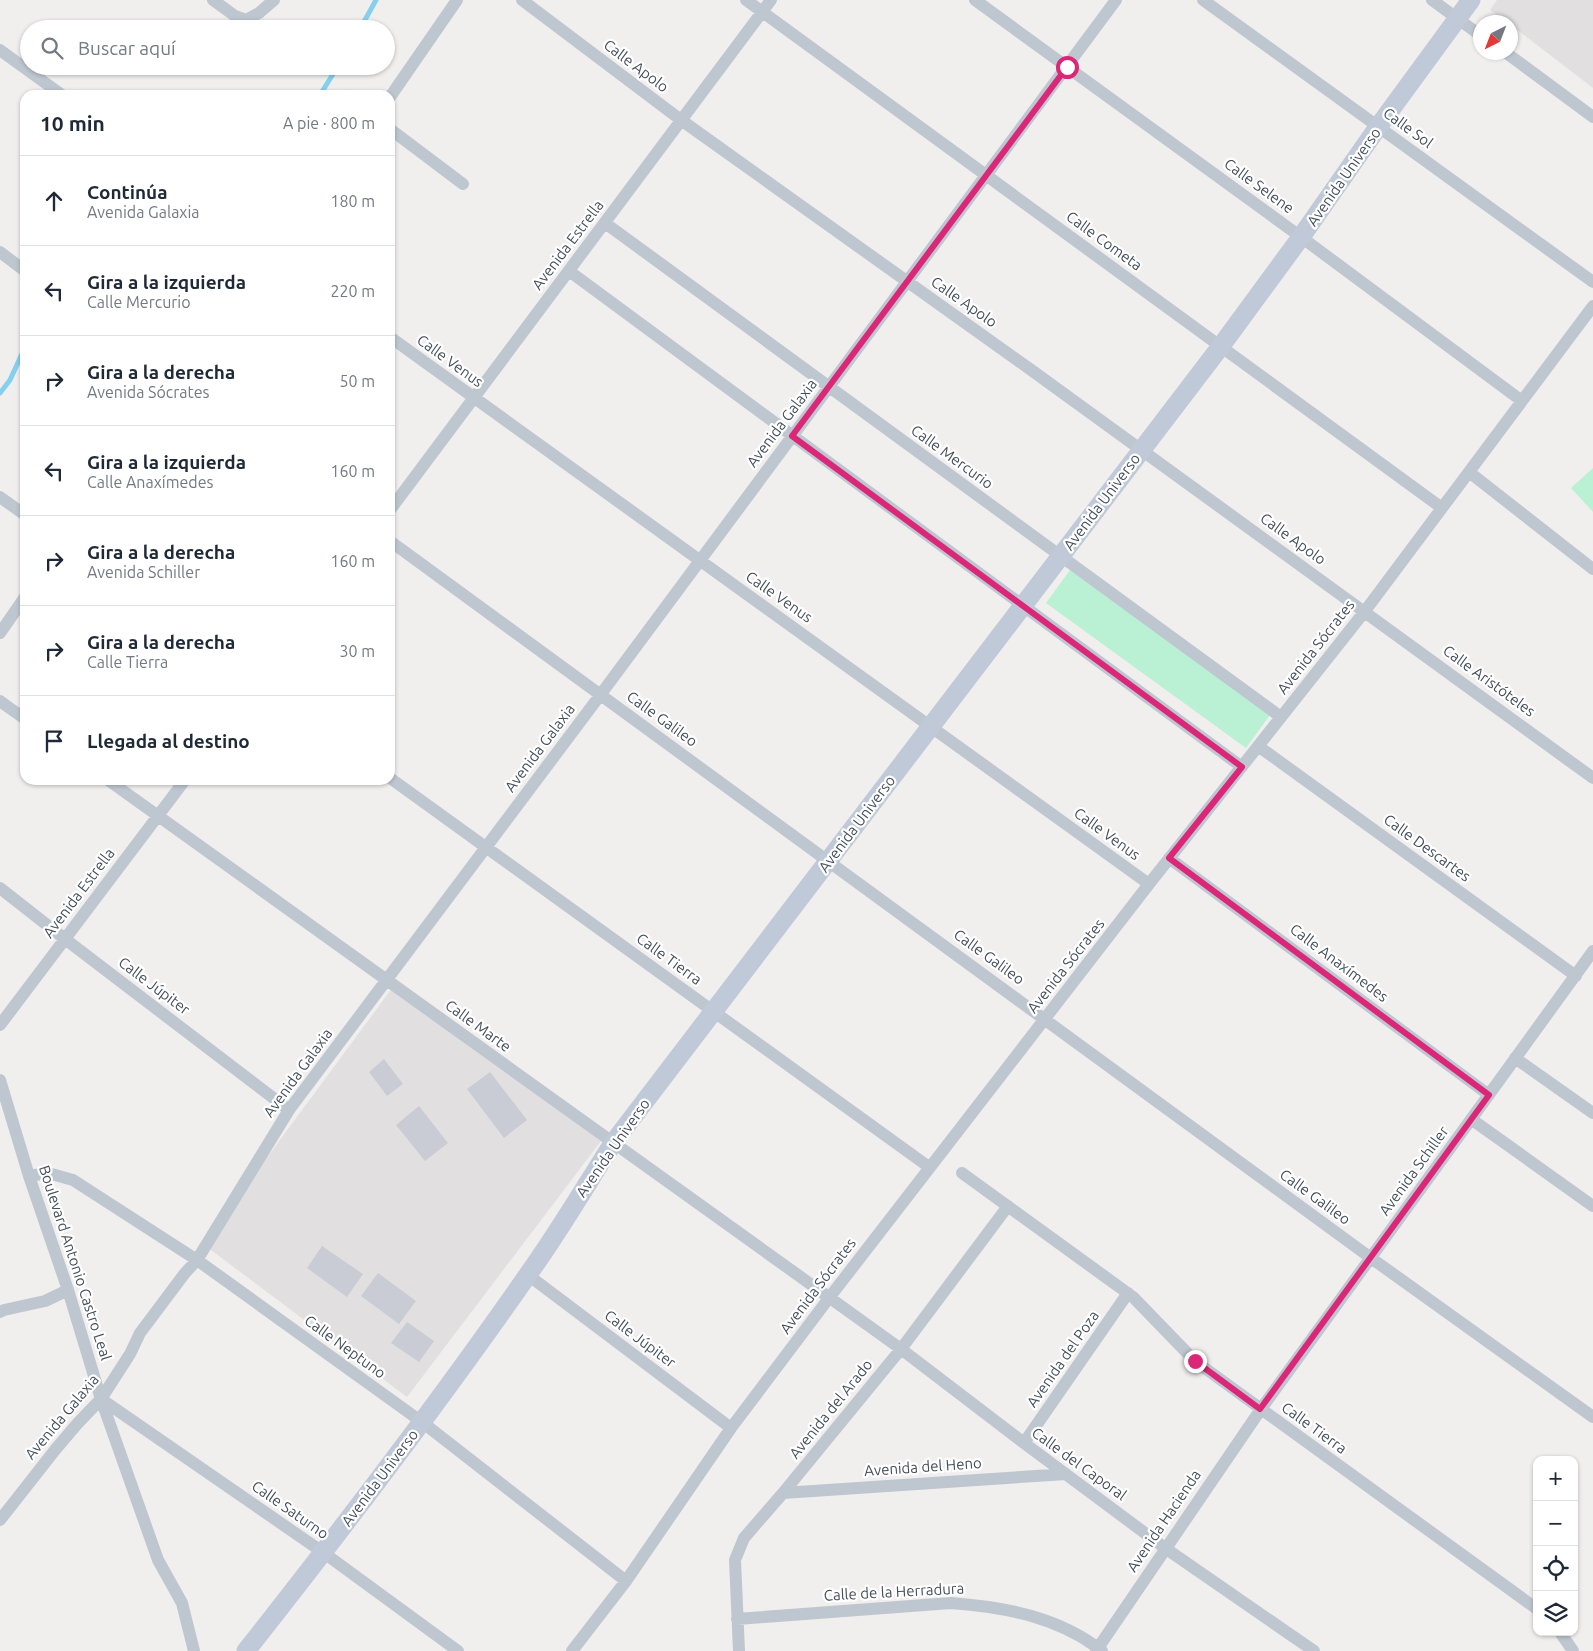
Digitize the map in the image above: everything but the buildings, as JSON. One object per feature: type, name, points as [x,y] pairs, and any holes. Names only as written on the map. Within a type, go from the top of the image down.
[{"type":"street","points":[[213,0],[235,16],[246,20],[259,13],[274,0]]},
{"type":"street","points":[[395,90],[457,0]]},
{"type":"street","name":"Calle Apolo","points":[[522,0],[681,120],[1365,610]]},
{"type":"street","name":"Calle Cometa","points":[[746,0],[1442,508]]},
{"type":"street","name":"Avenida Estrella","points":[[395,503],[771,0]]},
{"type":"street","name":"Calle Selene","points":[[975,0],[1301,237],[1522,401]]},
{"type":"street","name":"Avenida Galaxia","points":[[0,1520],[55,1450],[101,1399],[130,1354],[140,1332],[196,1260],[289,1110],[601,694],[1116,0]]},
{"type":"street","name":"Calle Sol","points":[[1203,0],[1593,282]]},
{"type":"street","points":[[1432,0],[1473,29]]},
{"type":"street","name":"Avenida Universo","points":[[246,1651],[324,1553],[422,1422],[528,1275],[613,1143],[1221,346],[1471,0]]},
{"type":"street","points":[[0,50],[20,65]]},
{"type":"street","points":[[1516,60],[1593,117]]},
{"type":"street","points":[[34,75],[55,90]]},
{"type":"street","points":[[395,133],[463,184]]},
{"type":"street","name":"Calle Mercurio","points":[[604,223],[1281,717]]},
{"type":"street","points":[[0,252],[20,266]]},
{"type":"street","points":[[568,271],[1242,767]]},
{"type":"street","name":"Avenida Sócrates","points":[[572,1651],[626,1580],[731,1428],[829,1298],[1046,1019],[1148,884],[1365,610],[1593,306]]},
{"type":"street","name":"Calle Venus","points":[[395,340],[474,399],[1148,884]]},
{"type":"street","points":[[1469,472],[1593,568]]},
{"type":"street","points":[[0,497],[20,511]]},
{"type":"street","name":"Calle Galileo","points":[[395,545],[1371,1258],[1593,1417]]},
{"type":"street","points":[[0,633],[20,605]]},
{"type":"street","name":"Calle Aristóteles","points":[[1365,610],[1593,778]]},
{"type":"street","points":[[0,701],[20,716]]},
{"type":"street","name":"Calle Descartes","points":[[1258,746],[1576,976]]},
{"type":"street","name":"Calle Tierra","points":[[395,782],[929,1167]]},
{"type":"street","name":"Calle Marte","points":[[115,785],[829,1298]]},
{"type":"street","name":"Avenida Estrella","points":[[0,1025],[181,785]]},
{"type":"street","name":"Calle Anaxímedes","points":[[1169,858],[1489,1095]]},
{"type":"street","name":"Calle Júpiter","points":[[0,888],[289,1110]]},
{"type":"street","name":"Avenida Schiller","points":[[1260,1409],[1515,1058],[1576,976],[1588,968],[1593,951]]},
{"type":"street","points":[[1515,1058],[1593,1113]]},
{"type":"street","name":"Boulevard Antonio Castro Leal","points":[[0,1080],[101,1399],[158,1560],[182,1603],[194,1651]]},
{"type":"street","points":[[1471,1119],[1593,1206]]},
{"type":"street","name":"Calle Neptuno","points":[[29,1176],[48,1173],[73,1180],[196,1260],[422,1422],[626,1580]]},
{"type":"street","name":"Calle Tierra","points":[[962,1173],[1128,1293],[1195,1361],[1533,1606]]},
{"type":"street","name":"Avenida del Arado","points":[[739,1651],[735,1560],[744,1538],[784,1493],[901,1349],[1008,1206]]},
{"type":"street","name":"Calle Júpiter","points":[[528,1275],[731,1428]]},
{"type":"street","points":[[0,1312],[45,1301],[68,1290]]},
{"type":"street","name":"Avenida del Poza","points":[[1024,1443],[1128,1293]]},
{"type":"street","name":"Calle del Caporal","points":[[829,1298],[901,1349],[1165,1548],[1314,1651]]},
{"type":"street","name":"Calle Saturno","points":[[101,1399],[324,1553],[458,1651]]},
{"type":"street","name":"Avenida Hacienda","points":[[1099,1650],[1165,1548],[1260,1409]]},
{"type":"street","name":"Avenida del Heno","points":[[784,1493],[1066,1474]]},
{"type":"street","name":"Calle de la Herradura","points":[[737,1619],[951,1603],[985,1606],[1044,1619],[1081,1636],[1099,1650]]},
{"type":"shaded area","points":[[1497,0],[1593,0],[1593,88],[1518,30],[1518,15],[1497,15],[1490,10]]},
{"type":"shaded area","points":[[393,987],[601,1141],[407,1397],[203,1244]]},
{"type":"green space","points":[[1593,468],[1593,512],[1571,488]]},
{"type":"green space","points":[[1070,570],[1270,715],[1246,748],[1046,603]]},
{"type":"waterway","points":[[365,20],[376,0]]},
{"type":"waterway","points":[[323,90],[332,75]]},
{"type":"waterway","points":[[0,393],[10,380],[20,358]]},
{"type":"route","points":[[1067,67],[792,436],[1242,767],[1169,858],[1489,1095],[1260,1409],[1195,1361]]}]
